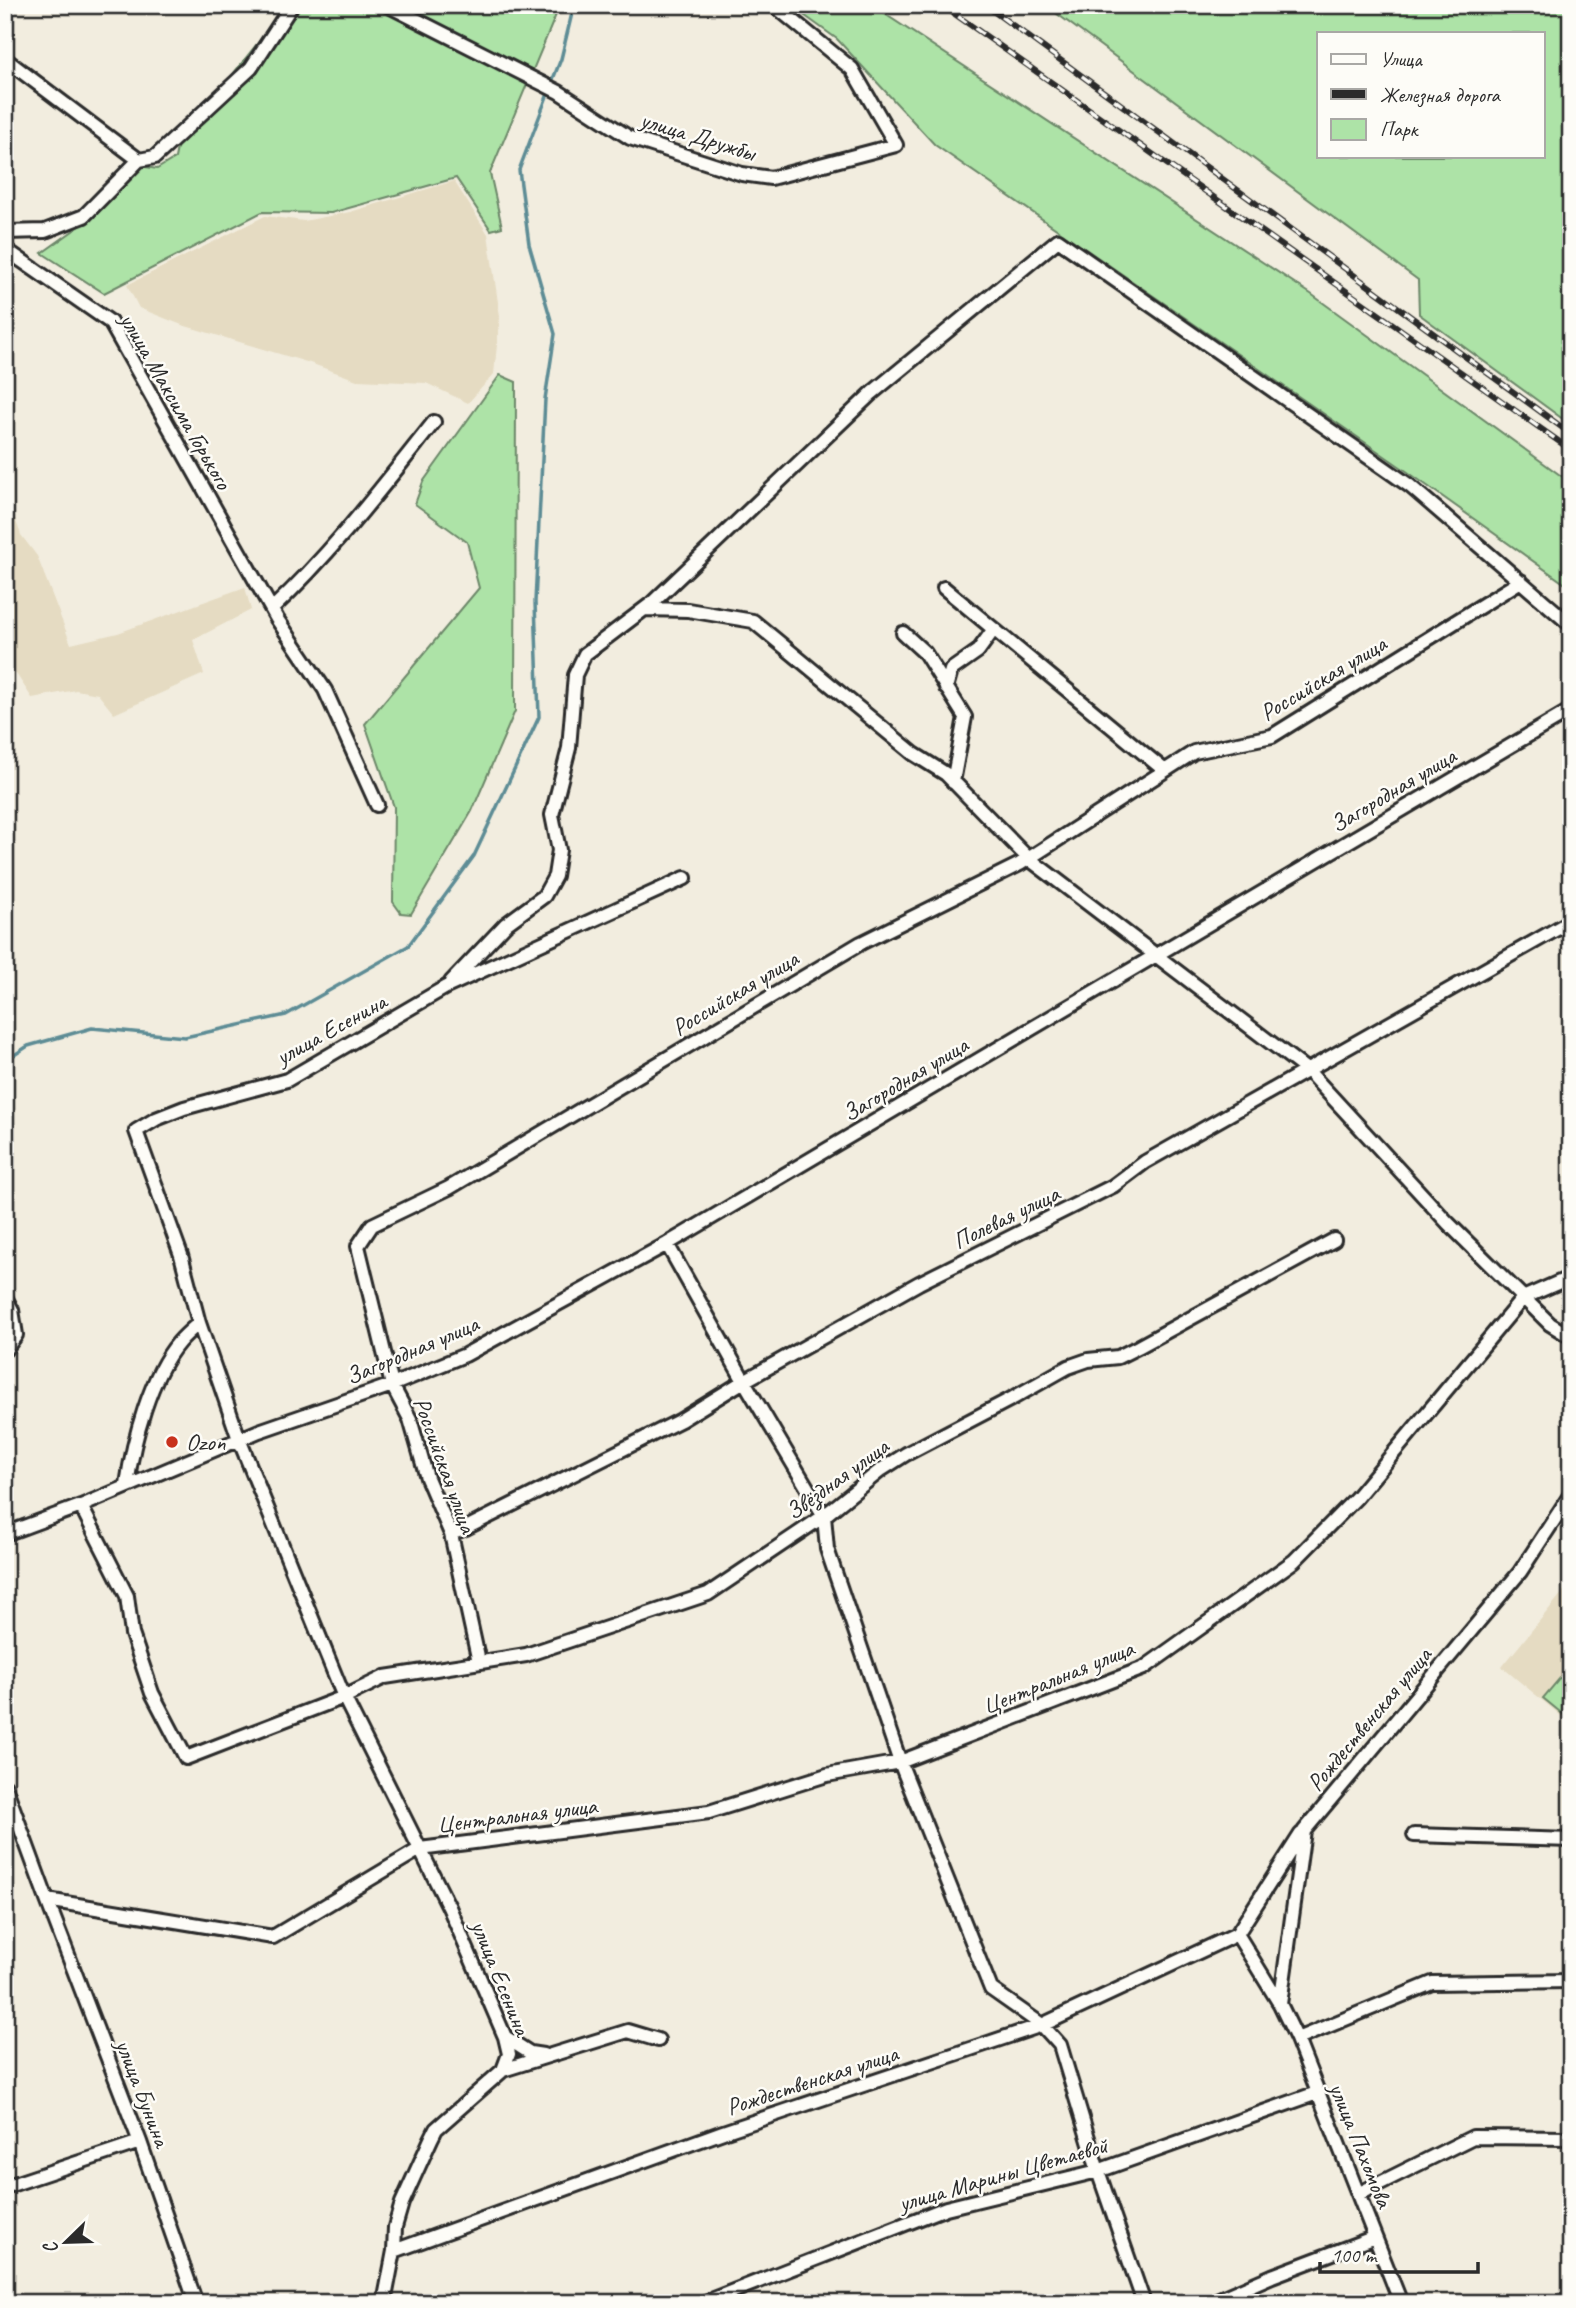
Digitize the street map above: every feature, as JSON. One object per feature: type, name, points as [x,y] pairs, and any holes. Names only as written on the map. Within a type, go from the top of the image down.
[{"type":"street","points":[[5,232],[45,231],[84,216],[138,160],[155,157],[251,68],[292,5]]},
{"type":"street","name":"улица Дружбы","points":[[387,5],[539,81],[629,138],[743,174],[771,178],[896,145],[852,69],[774,5]]},
{"type":"street","points":[[5,59],[138,160]]},
{"type":"street","points":[[446,987],[506,924],[544,896],[555,876],[559,850],[552,816],[569,748],[575,675],[585,654],[645,609],[872,393],[1058,240],[1410,486],[1571,625]]},
{"type":"street","name":"улица Максима Горького","points":[[5,249],[110,322],[272,610],[325,690],[377,805]]},
{"type":"street","points":[[272,610],[298,585],[371,501],[434,422]]},
{"type":"street","name":"Российская улица","points":[[480,1662],[451,1534],[427,1478],[410,1419],[392,1385],[358,1246],[372,1224],[449,1188],[861,943],[1028,858],[1194,751],[1272,736],[1521,582]]},
{"type":"street","points":[[944,588],[1164,770]]},
{"type":"street","points":[[645,609],[688,610],[753,621],[903,746],[946,774],[1028,858],[1308,1071],[1448,1223],[1550,1324],[1571,1337]]},
{"type":"street","points":[[947,688],[951,670],[978,651],[994,629]]},
{"type":"street","points":[[903,633],[925,653],[965,717],[953,782]]},
{"type":"street","name":"Загородная улица","points":[[239,1439],[392,1385],[465,1355],[667,1244],[1571,710]]},
{"type":"street","name":"улица Есенина","points":[[384,2303],[394,2251],[395,2228],[402,2203],[436,2129],[503,2070],[509,2054],[505,2037],[449,1907],[344,1697],[239,1439],[199,1323],[181,1255],[136,1131],[156,1119],[184,1108],[287,1080],[446,987],[685,878]]},
{"type":"street","name":"Полевая улица","points":[[451,1534],[681,1420],[744,1381],[919,1283],[1113,1186],[1145,1162],[1571,921]]},
{"type":"street","name":"Звёздная улица","points":[[344,1697],[385,1677],[526,1655],[708,1594],[824,1516],[881,1470],[932,1439],[1068,1367],[1088,1360],[1118,1357],[1138,1348],[1334,1240]]},
{"type":"street","points":[[667,1244],[824,1516],[827,1549],[900,1762],[991,1989],[1042,2025],[1060,2045],[1098,2171],[1144,2303]]},
{"type":"street","name":"Центральная улица","points":[[420,1849],[709,1812],[827,1774],[900,1762],[1144,1668],[1294,1560],[1356,1499],[1523,1298],[1571,1278]]},
{"type":"street","points":[[5,1297],[12,1310],[16,1335],[5,1350]]},
{"type":"street","points":[[127,1485],[131,1456],[151,1389],[178,1343],[199,1323]]},
{"type":"street","points":[[5,1534],[81,1506],[239,1439]]},
{"type":"street","name":"Рождественская улица","points":[[394,2251],[723,2132],[1042,2025],[1237,1934],[1304,1831],[1520,1572],[1571,1494]]},
{"type":"street","points":[[81,1506],[127,1596],[132,1634],[152,1693],[186,1758],[344,1697]]},
{"type":"street","name":"улица Бунина","points":[[5,1786],[140,2142],[196,2303]]},
{"type":"street","points":[[1280,2004],[1304,1831]]},
{"type":"street","points":[[1415,1835],[1571,1840]]},
{"type":"street","points":[[47,1900],[273,1937],[420,1849]]},
{"type":"street","name":"улица Пахомова","points":[[1237,1934],[1280,2004],[1297,2039],[1401,2303]]},
{"type":"street","points":[[1297,2039],[1432,1983],[1571,1982]]},
{"type":"street","points":[[503,2070],[628,2031],[658,2040]]},
{"type":"street","points":[[505,2037],[530,2053],[550,2056]]},
{"type":"street","name":"улица Марины Цветаевой","points":[[703,2303],[946,2208],[1098,2171],[1317,2092]]},
{"type":"street","points":[[1358,2194],[1473,2137],[1571,2138]]},
{"type":"street","points":[[5,2187],[140,2142]]},
{"type":"street","points":[[1210,2303],[1375,2237]]},
{"type":"shaded area","points":[[454,181],[488,234],[500,316],[494,374],[468,403],[426,383],[357,380],[310,363],[182,325],[139,308],[127,285],[265,216],[304,221],[350,212]]},
{"type":"shaded area","points":[[5,491],[21,535],[37,556],[71,644],[118,633],[245,587],[251,610],[193,640],[204,674],[114,714],[98,694],[76,690],[32,698],[5,657]]},
{"type":"shaded area","points":[[1571,1582],[1571,1724],[1502,1667]]},
{"type":"green space","points":[[288,5],[560,5],[490,173],[502,227],[491,230],[456,178],[331,213],[262,212],[104,293],[42,253],[91,218],[140,166],[157,169],[175,158],[178,143]]},
{"type":"green space","points":[[790,5],[871,5],[1311,294],[1571,483],[1571,588],[935,145],[837,39]]},
{"type":"green space","points":[[1045,5],[1571,5],[1571,425],[1419,314],[1418,280]]},
{"type":"green space","points":[[500,375],[516,382],[515,711],[472,811],[411,914],[401,913],[393,902],[394,807],[365,724],[479,588],[467,542],[415,504],[423,482]]},
{"type":"green space","points":[[1571,1665],[1571,1721],[1543,1698]]},
{"type":"waterway","points":[[551,84],[561,59],[574,5]]},
{"type":"waterway","points":[[5,1061],[28,1046],[92,1028],[185,1037],[286,1015],[408,946],[474,856],[539,717],[535,602],[545,399],[555,334],[529,244],[519,170],[549,91]]},
{"type":"railway","points":[[942,5],[1571,450]]},
{"type":"railway","points":[[985,5],[1571,434]]},
{"type":"place","name":"Ozon","points":[[172,1442]]}]
